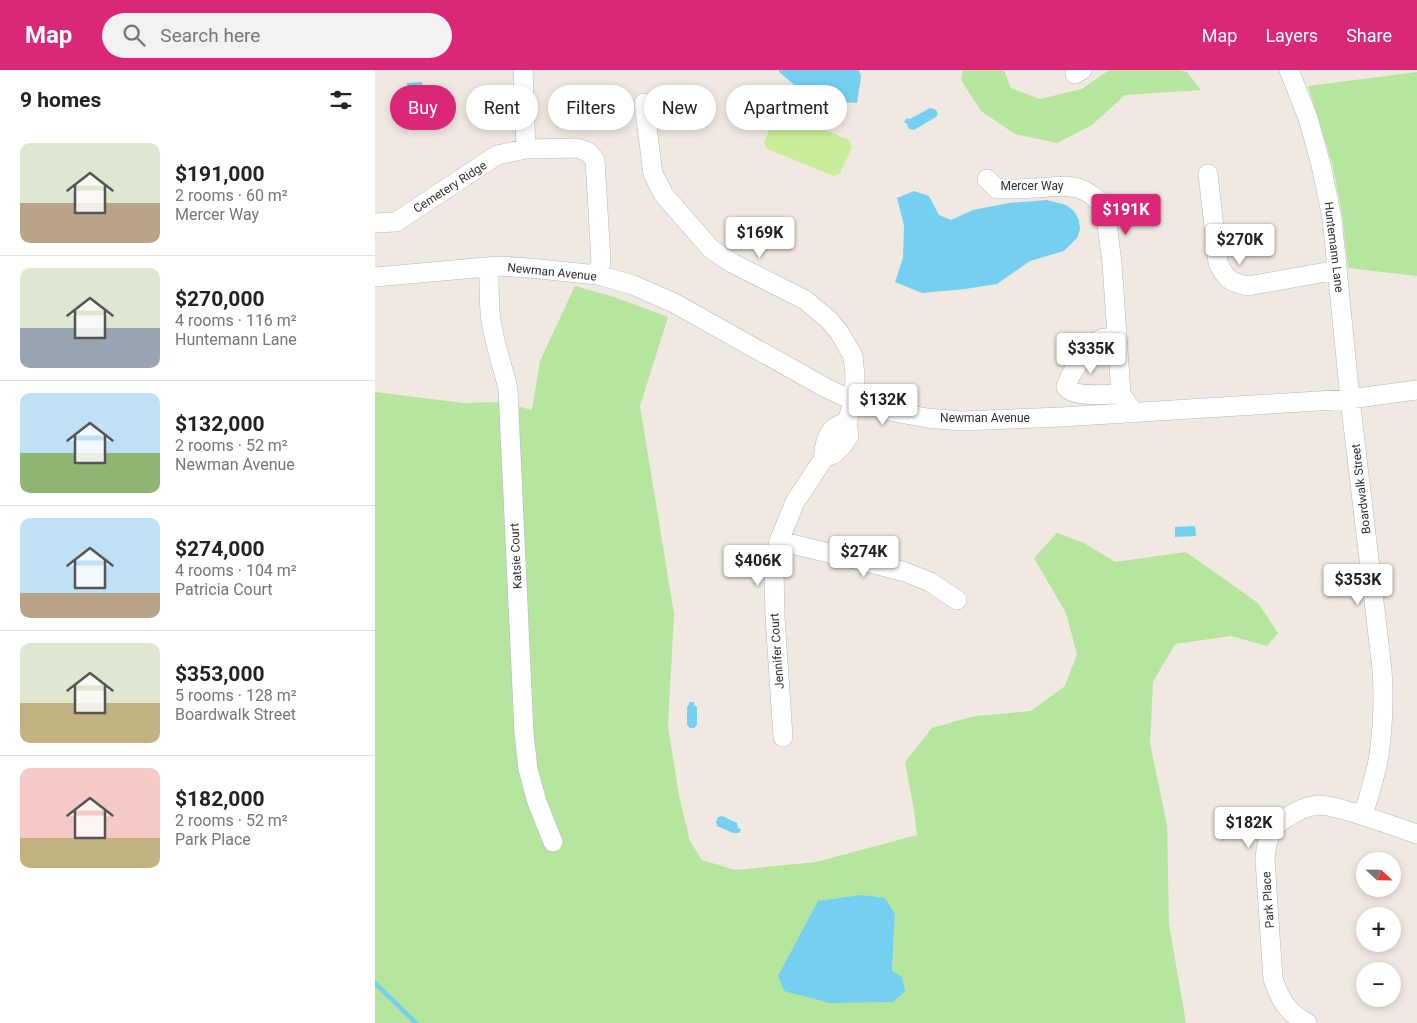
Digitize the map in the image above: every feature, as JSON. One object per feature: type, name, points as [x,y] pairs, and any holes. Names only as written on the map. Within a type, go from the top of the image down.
[{"type":"street","points":[[523,70],[526,149]]},
{"type":"street","name":"Huntemann Lane","points":[[1289,70],[1308,118],[1332,218],[1350,399]]},
{"type":"street","name":"Jennifer Court","points":[[647,130],[653,174],[664,195],[711,248],[732,264],[805,300],[829,320],[839,332],[853,356],[855,376],[853,401],[847,421],[832,430],[823,451],[824,458],[795,502],[779,541],[774,568],[775,617],[783,737]]},
{"type":"street","name":"Cemetery Ridge","points":[[375,223],[396,222],[497,155],[526,149],[577,148],[588,152],[595,160],[601,261],[598,275]]},
{"type":"street","points":[[1209,174],[1218,263],[1224,275],[1229,279],[1235,283],[1247,286],[1337,270]]},
{"type":"street","name":"Mercer Way","points":[[987,179],[997,189],[1065,186],[1078,188],[1101,203],[1107,224],[1112,263],[1121,394],[1133,412]]},
{"type":"street","name":"Newman Avenue","points":[[375,277],[498,266],[598,275],[633,285],[674,303],[826,388],[853,401],[927,418],[962,421],[1061,417],[1350,399],[1417,390]]},
{"type":"street","name":"Katsie Court","points":[[489,268],[490,311],[498,355],[508,389],[524,733],[528,769],[537,802],[553,842]]},
{"type":"street","points":[[1117,338],[1107,338],[1093,344],[1068,379],[1066,387],[1069,391],[1079,394],[1121,394]]},
{"type":"street","name":"Boardwalk Street","points":[[1350,399],[1384,697],[1379,754],[1363,815]]},
{"type":"street","points":[[779,541],[905,572],[930,582],[957,600]]},
{"type":"street","name":"Park Place","points":[[1307,1023],[1294,1015],[1285,1006],[1273,979],[1266,850],[1269,838],[1277,823],[1307,807],[1319,805],[1363,815],[1417,834]]},
{"type":"green space","points":[[963,70],[1004,70],[1011,88],[1040,99],[1082,89],[1109,70],[1180,70],[1187,72],[1201,90],[1125,95],[1092,125],[1057,143],[1015,134],[981,111],[961,80]]},
{"type":"green space","points":[[1417,72],[1417,276],[1348,268],[1342,213],[1332,163],[1308,86]]},
{"type":"green space","points":[[769,130],[825,130],[849,140],[852,147],[840,173],[834,176],[767,149],[764,142]]},
{"type":"green space","points":[[575,286],[614,297],[668,317],[640,406],[674,614],[668,726],[679,796],[690,841],[702,860],[735,870],[816,862],[917,835],[905,762],[932,728],[975,716],[1031,711],[1065,686],[1077,654],[1066,613],[1034,558],[1057,533],[1084,543],[1115,562],[1186,552],[1258,603],[1278,633],[1267,646],[1231,636],[1175,644],[1153,682],[1150,744],[1167,825],[1169,924],[1186,1023],[375,1023],[375,392],[463,403],[501,402],[532,410],[540,361]],"holes":[[[895,915],[892,971],[778,976]]]},
{"type":"water","points":[[779,70],[859,70],[861,77],[857,103],[847,102],[847,85],[794,85]]},
{"type":"water","points":[[422,82],[422,85],[407,85],[407,83]]},
{"type":"water","points":[[930,108],[936,110],[938,114],[936,117],[914,130],[909,129],[904,122],[907,118],[910,119]]},
{"type":"water","points":[[914,191],[929,196],[939,215],[951,220],[973,210],[1009,203],[1047,200],[1066,205],[1074,211],[1079,220],[1080,230],[1077,238],[1064,251],[1030,261],[997,284],[922,293],[895,282],[903,258],[904,225],[897,198]]},
{"type":"water","points":[[1195,526],[1196,536],[1175,537],[1175,527]]},
{"type":"water","points":[[689,702],[694,702],[694,705],[697,707],[697,725],[694,728],[690,728],[687,725],[687,707]]},
{"type":"water","points":[[722,816],[737,823],[738,828],[741,829],[739,833],[733,833],[717,826],[718,817]]},
{"type":"water","points":[[861,895],[885,898],[895,914],[892,971],[902,977],[905,991],[893,1002],[830,1003],[784,991],[778,976],[818,901]]},
{"type":"waterway","points":[[375,983],[416,1023]]}]
